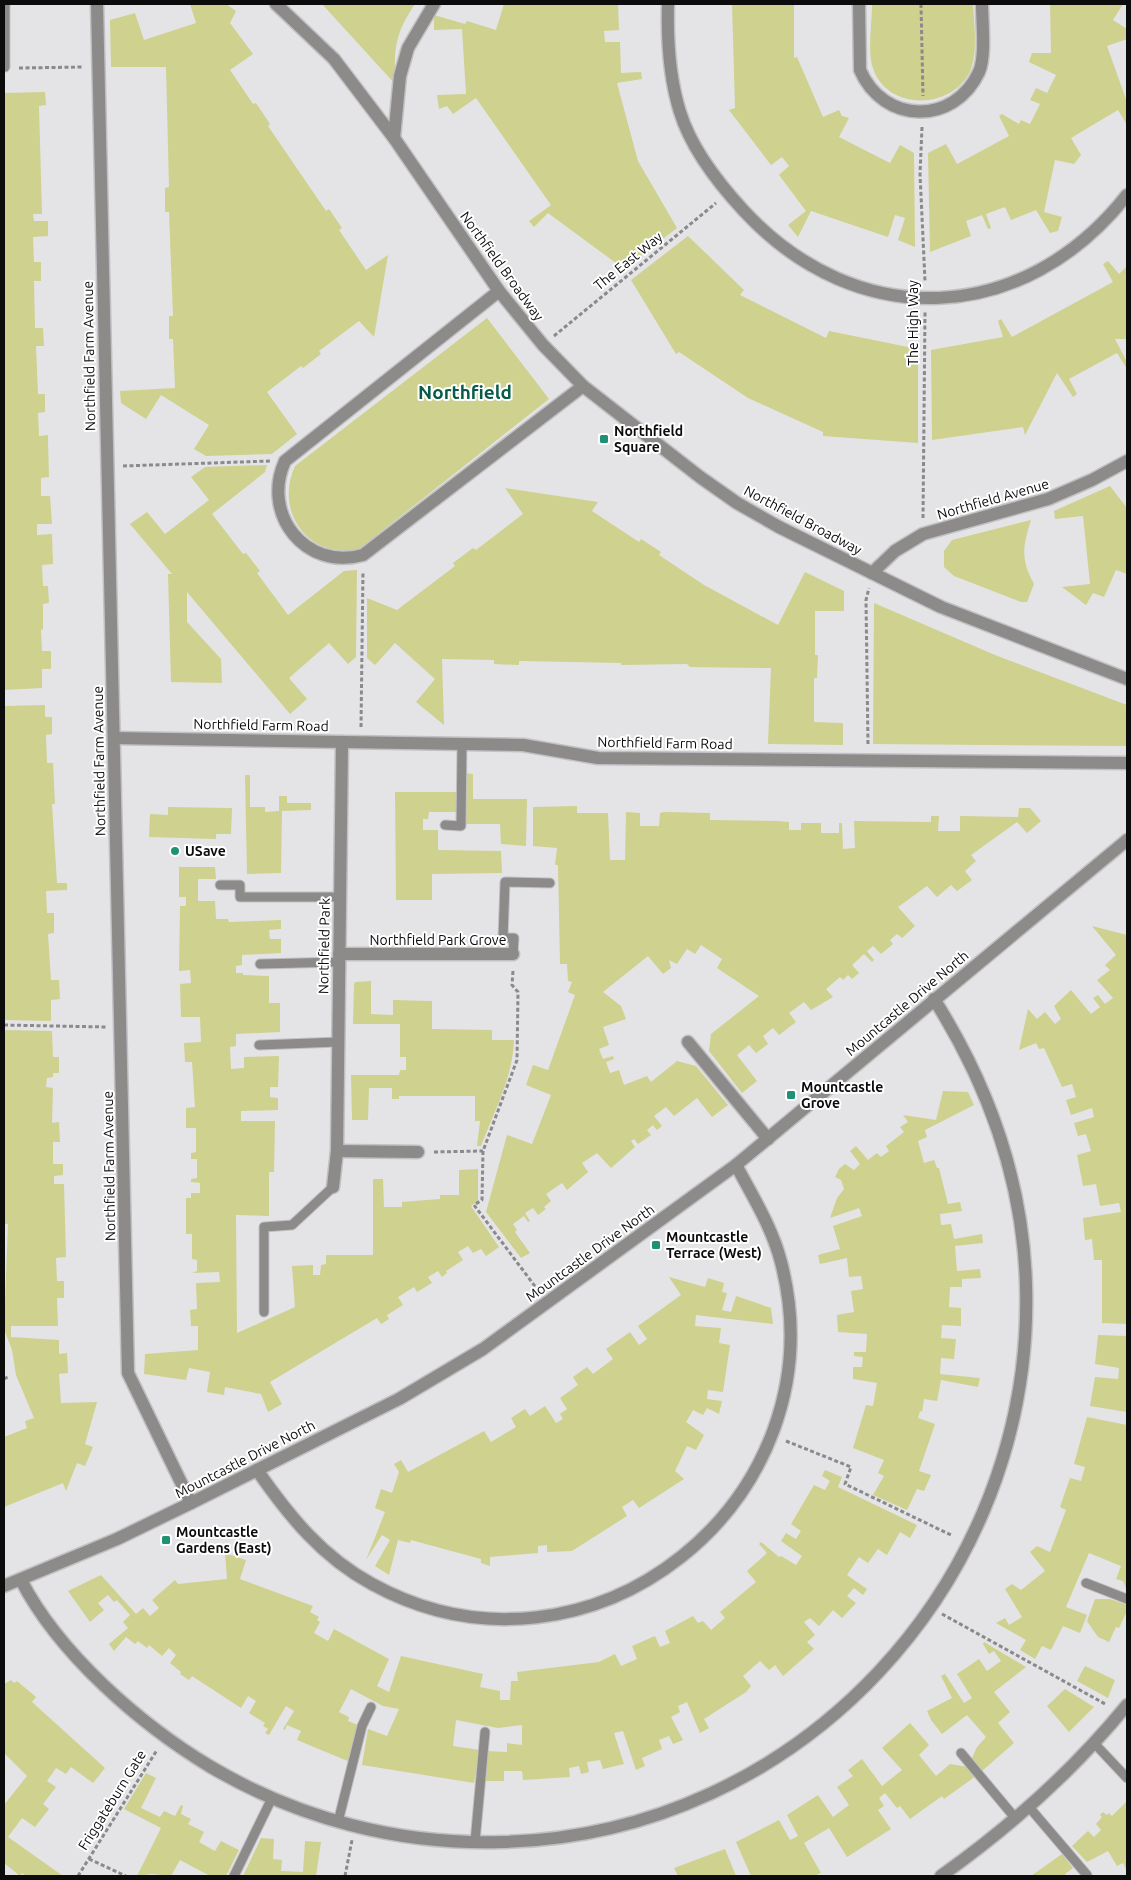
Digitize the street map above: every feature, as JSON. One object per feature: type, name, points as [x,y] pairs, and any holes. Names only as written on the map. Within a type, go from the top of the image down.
[{"type":"street","name":"Northfield Farm Avenue","points":[[97,4],[116,902],[122,1028],[128,1372],[191,1503]]},
{"type":"street","name":"Northfield Broadway","points":[[276,4],[334,59],[394,138],[498,291],[543,345],[584,386],[700,477],[737,503],[779,527],[941,607],[1127,679]]},
{"type":"street","points":[[394,138],[400,76],[408,48],[434,4]]},
{"type":"street","points":[[668,4],[669,55],[681,114],[702,155],[728,193],[776,243],[817,270],[847,284],[875,292],[925,298],[979,293],[1014,283],[1043,270],[1089,238],[1127,195]]},
{"type":"street","points":[[859,4],[860,70],[863,78],[873,92],[893,106],[910,111],[924,112],[944,107],[956,100],[968,89],[978,72],[981,63],[982,4]]},
{"type":"street","points":[[498,291],[285,461],[277,490],[281,513],[298,540],[320,554],[340,558],[363,555],[584,386]]},
{"type":"street","name":"Northfield Avenue","points":[[872,573],[895,550],[923,534],[1048,499],[1092,480],[1127,461]]},
{"type":"street","name":"Northfield Farm Road","points":[[114,738],[524,744],[598,758],[1127,763]]},
{"type":"street","name":"Northfield Park","points":[[333,1187],[337,1151],[342,742]]},
{"type":"street","name":"Mountcastle Drive North","points":[[4,1586],[117,1539],[191,1503],[399,1399],[483,1349],[736,1165],[1127,840]]},
{"type":"street","name":"Northfield Park Grove","points":[[339,958],[513,954]]},
{"type":"street","points":[[21,1580],[53,1629],[69,1648],[124,1703],[165,1737],[221,1773],[272,1798],[338,1822],[355,1826],[418,1838],[476,1842],[530,1841],[609,1828],[674,1809],[729,1785],[779,1756],[831,1718],[878,1674],[932,1608],[969,1544],[999,1472],[1017,1406],[1026,1334],[1025,1255],[1013,1183],[995,1120],[964,1049],[934,999]]},
{"type":"street","points":[[688,1042],[768,1139]]},
{"type":"street","points":[[337,1151],[418,1152]]},
{"type":"street","points":[[257,1470],[287,1514],[337,1562],[374,1585],[410,1602],[447,1612],[495,1618],[538,1617],[574,1611],[607,1600],[638,1586],[682,1558],[714,1528],[734,1504],[755,1472],[772,1435],[784,1397],[788,1371],[791,1334],[788,1296],[781,1261],[768,1224],[736,1165]]},
{"type":"street","points":[[941,1876],[1016,1820],[1094,1743],[1124,1709]]},
{"type":"lane","points":[[5,4],[5,67]]},
{"type":"lane","points":[[445,825],[461,826],[462,744]]},
{"type":"lane","points":[[513,954],[514,938],[503,938],[505,882],[550,883]]},
{"type":"lane","points":[[220,885],[240,885],[240,897],[340,897]]},
{"type":"lane","points":[[260,964],[339,958]]},
{"type":"lane","points":[[259,1045],[338,1042]]},
{"type":"lane","points":[[264,1312],[264,1227],[292,1225],[333,1187]]},
{"type":"lane","points":[[1086,1583],[1127,1599]]},
{"type":"lane","points":[[338,1822],[362,1726],[372,1707]]},
{"type":"lane","points":[[476,1842],[484,1732]]},
{"type":"lane","points":[[1094,1743],[1127,1778]]},
{"type":"lane","points":[[961,1753],[1016,1820]]},
{"type":"lane","points":[[234,1876],[272,1798]]},
{"type":"lane","points":[[1029,1807],[1087,1875]]},
{"type":"path","name":"The High Way","points":[[921,4],[924,112],[920,174],[925,298],[923,534]]},
{"type":"path","points":[[5,67],[98,66]]},
{"type":"path","name":"The East Way","points":[[543,345],[728,193]]},
{"type":"path","points":[[106,466],[285,461]]},
{"type":"path","points":[[342,742],[361,730],[363,555]]},
{"type":"path","points":[[868,761],[866,600],[872,573]]},
{"type":"path","name":"Northfield Park Grove","points":[[513,954],[512,986],[518,992],[517,1060],[483,1151],[482,1200],[474,1206],[547,1304]]},
{"type":"path","points":[[4,1025],[122,1028]]},
{"type":"path","points":[[418,1152],[483,1151]]},
{"type":"path","points":[[4,1379],[8,1377]]},
{"type":"path","points":[[772,1435],[851,1467],[845,1484],[969,1544]]},
{"type":"path","points":[[932,1608],[1124,1709]]},
{"type":"path","name":"Friggateburn Gate","points":[[78,1876],[165,1737]]},
{"type":"path","points":[[345,1876],[355,1826]]},
{"type":"path","points":[[89,1859],[126,1876]]},
{"type":"green space","points":[[190,4],[226,4],[236,11],[230,23],[253,54],[230,70],[253,104],[256,103],[270,124],[268,126],[326,211],[329,209],[342,228],[339,230],[366,270],[388,255],[374,337],[359,321],[319,351],[321,354],[303,368],[301,366],[267,392],[297,434],[272,454],[206,456],[194,449],[209,425],[161,395],[146,419],[121,403],[120,391],[175,388],[173,339],[169,339],[169,316],[173,316],[169,212],[165,212],[165,188],[169,187],[166,67],[111,67],[110,20],[135,13],[144,40],[196,23]]},
{"type":"green space","points":[[322,4],[415,4],[399,33],[395,52],[396,85]]},
{"type":"green space","points":[[504,4],[618,4],[619,30],[604,31],[605,42],[620,42],[621,73],[641,72],[642,79],[617,83],[638,161],[677,228],[624,269],[548,213],[534,227],[529,221],[551,205],[476,98],[453,114],[447,106],[439,109],[437,95],[466,94],[462,29],[434,30],[434,15],[465,24],[467,21],[496,30]]},
{"type":"green space","points":[[732,4],[794,4],[794,58],[797,57],[823,117],[839,110],[842,116],[849,118],[839,137],[890,163],[900,145],[914,153],[915,247],[898,240],[905,218],[895,215],[888,237],[811,211],[798,237],[788,225],[806,211],[779,175],[789,166],[782,157],[771,165],[729,110],[735,108]]},
{"type":"green space","points":[[872,4],[973,4],[975,36],[973,61],[971,69],[962,83],[950,93],[935,99],[904,98],[890,91],[879,80],[872,65],[870,43]]},
{"type":"green space","points":[[1050,4],[1123,4],[1113,20],[1127,29],[1127,39],[1107,46],[1127,102],[1127,125],[1118,110],[1071,138],[1081,155],[1074,164],[1055,160],[1044,212],[1062,217],[1058,231],[1050,233],[1036,210],[1011,220],[1005,207],[986,214],[991,228],[988,229],[982,215],[966,221],[971,236],[930,252],[928,153],[946,144],[957,164],[1009,136],[999,116],[1002,114],[1019,124],[1021,120],[1030,124],[1040,104],[1030,100],[1036,88],[1047,93],[1056,75],[1029,62],[1032,53],[1051,53]]},
{"type":"green space","points":[[45,92],[46,105],[39,106],[42,214],[33,214],[34,221],[48,221],[48,236],[33,237],[34,262],[41,262],[41,281],[34,281],[35,328],[43,328],[44,346],[36,346],[38,394],[45,394],[45,412],[38,413],[39,436],[48,435],[49,477],[41,478],[41,496],[50,496],[52,524],[37,524],[37,535],[52,534],[53,564],[42,565],[43,586],[48,586],[49,603],[43,604],[43,629],[41,630],[42,651],[51,651],[51,669],[42,669],[42,688],[4,690],[4,93]]},
{"type":"green space","points":[[688,236],[744,290],[740,295],[826,338],[829,331],[918,349],[918,443],[823,436],[823,432],[748,398],[679,352],[676,354],[631,280]]},
{"type":"green space","points":[[1108,261],[1119,274],[1127,266],[1127,339],[1115,339],[1127,362],[1127,369],[1117,353],[1069,379],[1077,394],[1073,397],[1057,373],[1025,435],[1023,427],[932,440],[931,350],[1003,337],[998,321],[1001,319],[1012,337],[1113,282],[1103,264]]},
{"type":"green space","points":[[487,318],[549,399],[359,549],[341,550],[325,547],[311,539],[300,529],[293,515],[289,500],[290,483],[295,466]]},
{"type":"green space","points":[[267,465],[265,472],[212,514],[243,554],[246,553],[260,571],[257,573],[288,615],[344,571],[357,570],[356,657],[348,664],[329,643],[289,678],[307,699],[290,714],[187,592],[187,622],[221,659],[222,683],[171,682],[168,574],[172,574],[130,524],[147,512],[165,534],[209,500],[191,477],[205,467]]},
{"type":"green space","points":[[1110,486],[1127,508],[1127,574],[1116,570],[1104,597],[1093,593],[1086,605],[1062,587],[1090,584],[1083,516],[1055,519],[1054,511]]},
{"type":"green space","points":[[505,488],[598,502],[592,511],[639,542],[641,539],[661,552],[659,555],[704,585],[778,625],[805,572],[844,591],[844,611],[815,611],[815,655],[818,655],[817,678],[814,678],[814,722],[843,723],[843,745],[768,744],[771,668],[690,667],[687,664],[621,665],[621,663],[519,661],[519,665],[494,664],[494,660],[442,659],[444,725],[416,702],[435,679],[395,643],[375,665],[367,658],[367,598],[397,610],[455,566],[453,563],[473,548],[476,550],[523,514]]},
{"type":"green space","points":[[1031,520],[1024,552],[1026,567],[1034,584],[1027,602],[1021,602],[954,576],[944,567],[944,551],[952,540]]},
{"type":"green space","points":[[874,603],[995,655],[1127,705],[1127,746],[873,744]]},
{"type":"green space","points":[[45,705],[45,717],[52,717],[52,734],[46,735],[47,763],[53,763],[55,804],[52,804],[57,883],[67,883],[67,890],[46,891],[47,913],[54,913],[54,933],[48,934],[51,980],[59,980],[60,999],[51,1000],[51,1021],[4,1020],[4,706]]},
{"type":"green space","points":[[465,773],[473,774],[473,799],[527,799],[526,846],[501,844],[500,824],[464,824]]},
{"type":"green space","points":[[245,775],[250,775],[250,807],[265,807],[265,812],[279,811],[279,796],[287,796],[287,803],[311,803],[311,810],[282,811],[281,873],[247,874]]},
{"type":"green space","points":[[395,792],[458,792],[458,812],[429,812],[428,819],[423,819],[423,830],[438,830],[438,850],[501,851],[502,873],[432,874],[432,900],[396,900]]},
{"type":"green space","points":[[577,806],[577,813],[608,813],[610,860],[625,860],[626,812],[640,813],[640,826],[659,826],[660,813],[664,812],[710,813],[710,820],[789,822],[789,830],[801,830],[801,823],[821,823],[821,833],[839,833],[839,823],[842,823],[843,849],[855,848],[854,821],[931,822],[931,816],[939,816],[938,831],[960,831],[960,816],[1018,817],[1019,808],[1030,808],[1041,821],[1027,833],[1017,822],[971,855],[976,861],[965,871],[972,880],[957,891],[951,885],[937,897],[927,886],[898,907],[915,926],[902,938],[897,934],[890,940],[893,944],[881,954],[873,946],[867,951],[874,960],[872,962],[864,954],[852,965],[859,973],[852,979],[848,975],[843,980],[840,977],[826,989],[833,997],[811,1010],[804,1002],[789,1013],[796,1022],[779,1035],[773,1028],[763,1036],[768,1044],[756,1053],[749,1045],[737,1055],[757,1081],[742,1093],[709,1051],[711,1034],[759,996],[717,968],[722,959],[701,945],[695,954],[687,949],[677,964],[669,960],[671,968],[663,974],[648,956],[603,992],[621,1006],[626,1019],[603,1027],[609,1045],[599,1049],[603,1059],[613,1056],[614,1059],[606,1062],[610,1073],[619,1070],[624,1085],[647,1076],[651,1082],[677,1061],[696,1066],[728,1105],[712,1117],[697,1098],[674,1116],[666,1107],[654,1116],[662,1126],[657,1130],[653,1125],[647,1130],[651,1135],[638,1144],[634,1139],[631,1141],[635,1147],[611,1168],[597,1153],[582,1163],[588,1172],[567,1190],[562,1183],[546,1194],[551,1201],[544,1207],[546,1209],[538,1215],[533,1208],[525,1213],[530,1221],[528,1222],[524,1216],[513,1224],[517,1230],[515,1232],[530,1253],[521,1258],[486,1212],[507,1135],[532,1144],[551,1095],[526,1085],[533,1065],[548,1070],[575,995],[568,992],[572,982],[568,981],[567,964],[560,964],[558,865],[555,865],[557,848],[533,846],[533,807]]},
{"type":"green space","points":[[168,807],[232,808],[231,834],[216,834],[216,839],[149,837],[150,814],[168,815]]},
{"type":"green space","points":[[179,867],[215,867],[216,879],[198,879],[198,901],[215,901],[216,919],[228,919],[229,922],[281,920],[281,929],[269,930],[270,939],[281,939],[281,953],[242,955],[242,965],[236,966],[236,973],[269,976],[269,1003],[280,1003],[280,1032],[236,1034],[236,1046],[230,1047],[231,1069],[244,1068],[244,1057],[279,1056],[278,1087],[270,1087],[270,1097],[278,1098],[278,1110],[241,1111],[241,1121],[275,1121],[274,1172],[269,1172],[269,1216],[236,1215],[237,1333],[295,1307],[292,1266],[313,1265],[313,1275],[320,1275],[321,1265],[326,1264],[326,1255],[373,1255],[373,1179],[383,1179],[384,1207],[402,1207],[402,1202],[440,1199],[440,1195],[459,1195],[459,1170],[478,1169],[478,1201],[471,1206],[499,1247],[486,1256],[481,1249],[473,1253],[468,1246],[458,1252],[463,1260],[446,1271],[447,1273],[442,1277],[438,1271],[428,1277],[432,1283],[417,1292],[414,1287],[398,1297],[403,1305],[387,1315],[389,1319],[381,1324],[377,1318],[270,1382],[282,1404],[268,1412],[261,1394],[225,1387],[224,1395],[207,1392],[210,1372],[189,1368],[186,1380],[144,1374],[145,1354],[198,1350],[198,1326],[191,1326],[190,1310],[197,1309],[196,1283],[220,1282],[219,1272],[192,1273],[197,1271],[197,1260],[192,1259],[192,1234],[186,1234],[186,1198],[191,1198],[191,1193],[200,1193],[200,1183],[191,1182],[191,1179],[197,1178],[197,1159],[191,1159],[191,1153],[196,1152],[196,1128],[186,1128],[186,1108],[195,1107],[192,1062],[185,1062],[184,1043],[201,1042],[200,1017],[181,1017],[180,984],[191,983],[190,970],[179,971],[180,906],[186,906],[186,897],[179,897]]},
{"type":"green space","points":[[1092,926],[1127,935],[1127,1324],[1102,1323],[1102,1260],[1094,1260],[1092,1239],[1085,1240],[1083,1218],[1121,1212],[1119,1203],[1100,1206],[1096,1184],[1083,1186],[1077,1155],[1091,1151],[1086,1134],[1078,1136],[1074,1123],[1094,1117],[1092,1108],[1071,1115],[1066,1100],[1076,1097],[1072,1084],[1062,1087],[1044,1048],[1039,1049],[1036,1043],[1019,1050],[1028,1009],[1037,1019],[1045,1012],[1055,1024],[1061,1019],[1054,1006],[1071,990],[1091,1014],[1100,1007],[1093,998],[1098,995],[1105,1004],[1113,998],[1097,980],[1110,970],[1105,965],[1116,955]]},
{"type":"green space","points":[[371,981],[371,1014],[393,1015],[393,1000],[432,1001],[432,1029],[492,1030],[492,1040],[514,1040],[507,1081],[481,1146],[477,1146],[480,1121],[475,1121],[475,1096],[399,1096],[399,1099],[392,1099],[392,1088],[369,1088],[368,1120],[352,1120],[351,1075],[399,1075],[400,1070],[406,1070],[406,1057],[400,1057],[400,1024],[353,1024],[354,984],[355,982]]},
{"type":"green space","points":[[4,1030],[52,1031],[53,1057],[59,1057],[59,1073],[53,1073],[53,1077],[47,1078],[46,1087],[53,1088],[52,1123],[59,1122],[60,1142],[53,1142],[53,1164],[63,1164],[63,1175],[54,1176],[54,1184],[64,1184],[66,1257],[56,1258],[57,1281],[64,1281],[64,1298],[57,1298],[58,1326],[11,1326],[11,1337],[59,1340],[59,1354],[67,1353],[68,1373],[59,1374],[61,1403],[97,1402],[85,1444],[93,1447],[85,1466],[77,1463],[66,1491],[63,1483],[4,1507],[4,1437],[27,1428],[25,1421],[34,1418],[16,1375],[12,1350],[4,1329],[8,1224],[4,1224]]},
{"type":"green space","points":[[943,1091],[968,1092],[974,1105],[925,1130],[927,1137],[918,1141],[924,1163],[934,1160],[937,1168],[939,1168],[948,1204],[960,1202],[962,1211],[940,1214],[941,1225],[951,1224],[954,1239],[982,1234],[983,1243],[955,1246],[957,1271],[980,1269],[981,1278],[962,1279],[962,1287],[950,1287],[949,1307],[961,1308],[961,1326],[942,1325],[941,1338],[956,1339],[954,1359],[941,1358],[940,1374],[980,1378],[978,1387],[941,1380],[937,1401],[924,1399],[922,1412],[920,1411],[918,1418],[935,1424],[919,1471],[931,1475],[924,1491],[917,1489],[907,1510],[873,1495],[884,1476],[878,1473],[884,1460],[853,1448],[866,1405],[873,1406],[877,1383],[853,1379],[853,1367],[862,1367],[863,1357],[854,1356],[854,1352],[866,1352],[867,1334],[838,1332],[837,1315],[854,1312],[851,1291],[863,1289],[861,1276],[849,1277],[847,1258],[820,1264],[818,1255],[840,1249],[833,1226],[862,1216],[859,1208],[830,1218],[837,1198],[844,1189],[841,1180],[835,1177],[839,1169],[845,1164],[854,1170],[860,1164],[850,1151],[856,1146],[868,1160],[877,1153],[881,1157],[889,1151],[886,1146],[904,1132],[900,1127],[908,1122],[903,1115],[936,1120]]},
{"type":"green space","points":[[669,1277],[705,1287],[708,1278],[724,1283],[722,1292],[727,1293],[722,1310],[731,1312],[736,1296],[771,1308],[773,1324],[696,1315],[695,1326],[721,1328],[719,1343],[730,1345],[723,1392],[708,1390],[707,1399],[722,1401],[719,1414],[707,1408],[703,1415],[693,1410],[686,1422],[704,1435],[696,1450],[687,1446],[675,1471],[684,1479],[639,1508],[633,1500],[622,1507],[627,1516],[572,1551],[547,1552],[547,1545],[538,1546],[538,1553],[490,1557],[490,1566],[481,1563],[481,1559],[411,1540],[410,1543],[398,1540],[389,1575],[375,1566],[390,1540],[382,1535],[366,1560],[385,1512],[375,1508],[381,1489],[392,1493],[399,1472],[394,1464],[401,1460],[408,1472],[484,1431],[491,1442],[516,1427],[511,1418],[525,1409],[530,1416],[545,1406],[556,1423],[563,1419],[560,1414],[567,1409],[560,1398],[578,1385],[573,1377],[587,1367],[593,1374],[613,1359],[606,1349],[630,1332],[639,1345],[647,1339],[638,1326],[681,1295]]},
{"type":"green space","points":[[1098,1335],[1127,1336],[1127,1412],[1090,1406],[1095,1377],[1118,1379],[1119,1368],[1095,1364]]},
{"type":"green space","points":[[1087,1417],[1127,1425],[1127,1591],[1123,1581],[1116,1579],[1121,1566],[1089,1553],[1066,1607],[1087,1615],[1080,1633],[1063,1626],[1051,1650],[1042,1646],[1035,1659],[1020,1650],[1026,1640],[996,1623],[1005,1618],[1009,1625],[1022,1617],[1005,1589],[1012,1584],[1021,1590],[1045,1571],[1030,1552],[1037,1546],[1050,1552],[1066,1510],[1060,1507],[1070,1478],[1081,1481],[1085,1467],[1074,1464]]},
{"type":"green space","points":[[825,1470],[842,1477],[838,1487],[917,1525],[910,1538],[900,1532],[887,1555],[878,1549],[868,1563],[859,1557],[847,1575],[867,1589],[863,1595],[854,1588],[847,1596],[856,1603],[842,1618],[833,1610],[819,1626],[810,1618],[804,1622],[815,1635],[807,1642],[814,1649],[783,1676],[775,1665],[769,1670],[760,1661],[743,1676],[751,1686],[746,1692],[704,1719],[709,1728],[700,1733],[687,1702],[678,1706],[680,1712],[671,1717],[683,1740],[673,1744],[669,1736],[659,1740],[662,1749],[642,1758],[645,1766],[636,1770],[623,1731],[614,1733],[624,1764],[603,1769],[600,1760],[587,1762],[589,1772],[581,1774],[579,1766],[569,1768],[570,1777],[523,1780],[522,1771],[504,1771],[504,1781],[485,1781],[486,1751],[507,1752],[507,1743],[522,1745],[522,1725],[498,1728],[456,1720],[453,1746],[480,1750],[474,1783],[362,1765],[368,1729],[387,1736],[399,1709],[383,1706],[351,1689],[339,1712],[349,1717],[348,1721],[358,1725],[350,1762],[297,1740],[301,1731],[287,1725],[285,1730],[283,1729],[294,1711],[286,1706],[269,1735],[265,1733],[268,1729],[263,1726],[265,1723],[249,1713],[256,1701],[248,1696],[241,1708],[192,1676],[189,1680],[180,1674],[181,1672],[170,1663],[176,1655],[169,1648],[162,1656],[149,1645],[147,1648],[138,1641],[135,1644],[126,1637],[114,1651],[109,1644],[128,1628],[123,1622],[130,1615],[117,1600],[114,1602],[108,1595],[98,1603],[104,1610],[90,1622],[68,1591],[101,1575],[136,1614],[143,1608],[150,1616],[159,1608],[152,1600],[175,1580],[178,1584],[227,1579],[225,1553],[246,1560],[240,1579],[313,1606],[310,1612],[319,1617],[317,1620],[320,1622],[314,1633],[328,1641],[334,1629],[389,1659],[377,1686],[389,1692],[401,1656],[483,1674],[480,1687],[500,1691],[500,1700],[510,1700],[511,1681],[518,1681],[517,1672],[599,1662],[615,1654],[621,1666],[637,1659],[632,1646],[655,1636],[660,1647],[670,1643],[665,1631],[693,1616],[698,1623],[703,1621],[711,1630],[725,1618],[720,1612],[756,1582],[747,1571],[767,1553],[759,1544],[761,1542],[779,1557],[781,1556],[796,1565],[802,1556],[781,1541],[786,1533],[796,1539],[801,1531],[791,1524],[814,1485],[825,1490],[830,1481],[822,1476]]},
{"type":"green space","points":[[1095,1599],[1110,1599],[1127,1605],[1127,1611],[1119,1628],[1116,1627],[1109,1642],[1098,1637],[1087,1621]]},
{"type":"green space","points":[[984,1642],[1026,1667],[994,1692],[1010,1712],[998,1723],[1014,1743],[982,1771],[972,1758],[977,1747],[986,1737],[967,1715],[942,1734],[931,1720],[927,1711],[952,1698],[941,1676],[945,1674],[964,1703],[972,1698],[957,1674],[979,1659],[987,1671],[1001,1661],[994,1651],[989,1654],[983,1644]]},
{"type":"green space","points":[[1085,1666],[1115,1680],[1108,1698],[1077,1681]]},
{"type":"green space","points":[[11,1680],[14,1683],[17,1681],[36,1697],[32,1702],[105,1768],[93,1783],[71,1767],[66,1774],[56,1768],[47,1781],[56,1787],[43,1804],[49,1809],[35,1827],[22,1818],[8,1837],[63,1876],[26,1876],[22,1873],[20,1876],[4,1863],[4,1805],[27,1776],[4,1753],[4,1684]]},
{"type":"green space","points":[[1065,1689],[1094,1707],[1069,1732],[1047,1706]]},
{"type":"green space","points":[[910,1723],[929,1745],[919,1755],[936,1776],[950,1764],[968,1767],[976,1776],[944,1799],[942,1796],[910,1819],[900,1806],[897,1808],[885,1793],[879,1798],[884,1806],[878,1810],[891,1829],[847,1857],[829,1828],[804,1843],[821,1873],[814,1876],[751,1876],[736,1842],[779,1820],[790,1840],[798,1836],[787,1815],[818,1795],[833,1817],[849,1805],[837,1787],[853,1776],[848,1770],[862,1759],[882,1786],[902,1770],[882,1748]]},
{"type":"green space","points":[[146,1773],[156,1778],[141,1808],[160,1817],[164,1811],[175,1816],[181,1805],[183,1806],[181,1814],[191,1819],[188,1824],[204,1832],[199,1842],[215,1851],[221,1841],[239,1850],[226,1876],[210,1876],[180,1860],[171,1876],[152,1874],[137,1876],[161,1828],[124,1809]]},
{"type":"green space","points":[[1127,1801],[1127,1871],[1123,1863],[1117,1866],[1108,1851],[1087,1862],[1072,1846],[1088,1831],[1094,1837],[1101,1830],[1096,1824],[1102,1817],[1100,1815],[1103,1812],[1107,1815],[1109,1813],[1112,1816]]},
{"type":"green space","points":[[261,1838],[274,1839],[273,1859],[282,1860],[281,1871],[303,1872],[305,1841],[321,1842],[316,1876],[243,1876]]},
{"type":"green space","points":[[725,1849],[736,1876],[678,1876],[674,1868]]},
{"type":"green space","points":[[1062,1854],[1073,1868],[1065,1874],[1066,1876],[1031,1876]]},
{"type":"place","name":"Northfield Square","points":[[604,439]]},
{"type":"place","name":"USave","points":[[175,851]]},
{"type":"place","name":"Mountcastle Grove","points":[[791,1095]]},
{"type":"place","name":"Mountcastle Terrace (West)","points":[[656,1245]]},
{"type":"place","name":"Mountcastle Gardens (East)","points":[[166,1540]]},
{"type":"district","name":"Northfield","points":[[465,392]]}]
